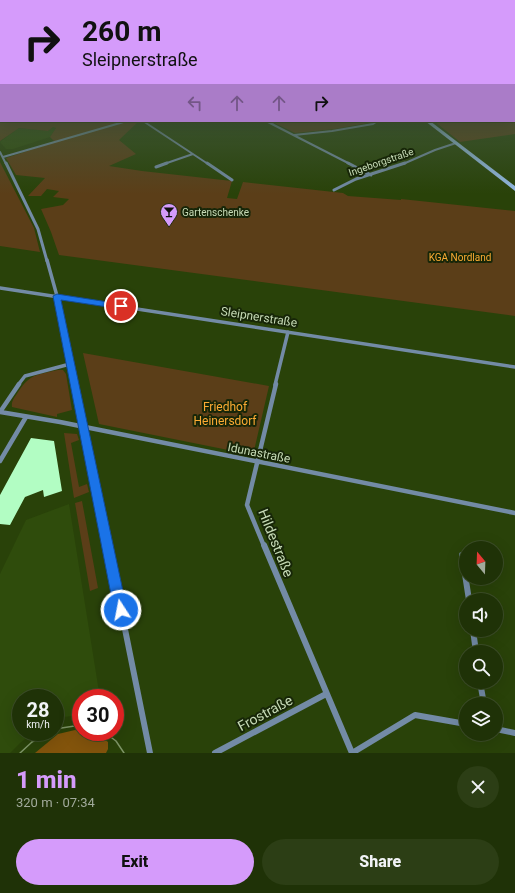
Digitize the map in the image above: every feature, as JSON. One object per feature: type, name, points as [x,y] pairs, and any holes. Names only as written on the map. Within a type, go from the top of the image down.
[{"type":"main road","points":[[431,124],[515,189]]},
{"type":"street","points":[[3,157],[116,124]]},
{"type":"street","points":[[148,124],[232,180]]},
{"type":"street","points":[[272,124],[371,175]]},
{"type":"street","points":[[294,135],[372,124]]},
{"type":"street","name":"Ingeborgstraße","points":[[334,190],[345,183],[371,175],[418,158],[444,146],[456,143]]},
{"type":"street","points":[[0,152],[38,229],[57,296],[150,753]]},
{"type":"street","points":[[156,167],[193,154]]},
{"type":"street","name":"Sleipnerstraße","points":[[0,288],[515,367]]},
{"type":"street","name":"Hildestraße","points":[[288,332],[247,505],[352,753]]},
{"type":"street","points":[[0,412],[25,376],[70,364]]},
{"type":"street","name":"Idunastraße","points":[[0,412],[83,427],[257,463],[515,513]]},
{"type":"street","points":[[0,461],[26,416]]},
{"type":"street","name":"Frostraße","points":[[214,753],[326,694]]},
{"type":"street","points":[[352,753],[415,715],[459,723]]},
{"type":"street","points":[[503,730],[515,733]]},
{"type":"shaded area","points":[[53,127],[56,128],[50,137],[13,149],[6,149],[0,142],[19,128],[48,131]]},
{"type":"shaded area","points":[[69,504],[99,689],[72,689],[72,716],[64,717],[64,689],[12,689],[12,741],[23,741],[10,753],[0,753],[0,574],[26,520]]},
{"type":"shaded area","points":[[72,731],[72,741],[107,741],[108,749],[106,753],[35,753],[50,741],[64,741],[64,733]]},
{"type":"green space","name":"KGA Nordland","points":[[0,124],[136,124],[119,140],[136,154],[109,166],[232,181],[227,198],[237,199],[243,182],[343,193],[348,196],[401,199],[515,211],[515,316],[59,255],[41,209],[63,205],[69,199],[53,197],[59,191],[47,189],[41,196],[28,196],[45,178],[16,175],[6,158],[55,142],[50,137],[56,128],[53,127],[48,131],[19,128],[0,141]]},
{"type":"green space","points":[[277,124],[361,124],[335,129],[295,133]]},
{"type":"green space","points":[[438,124],[515,124],[515,134],[460,142]]},
{"type":"green space","points":[[0,162],[34,228],[40,252],[0,246]]},
{"type":"green space","name":"Friedhof Heinersdorf","points":[[83,353],[269,386],[253,455],[99,424]]},
{"type":"green space","points":[[63,370],[66,374],[72,410],[57,414],[57,417],[12,407],[14,399],[27,381],[40,374]]},
{"type":"green space","points":[[64,433],[77,434],[79,440],[71,443],[79,487],[87,484],[89,492],[74,498]]},
{"type":"green space","points":[[82,501],[98,588],[90,591],[75,503]]},
{"type":"building","points":[[31,438],[54,441],[62,491],[44,497],[43,490],[25,497],[10,525],[0,524],[0,495]]},
{"type":"tram line","points":[[64,728],[72,726]]},
{"type":"tram line","points":[[20,753],[34,741]]},
{"type":"tram line","points":[[116,741],[124,753]]},
{"type":"place","name":"Gartenschenke","points":[[169,227]]},
{"type":"route","points":[[121,306],[57,296],[121,610]]}]
